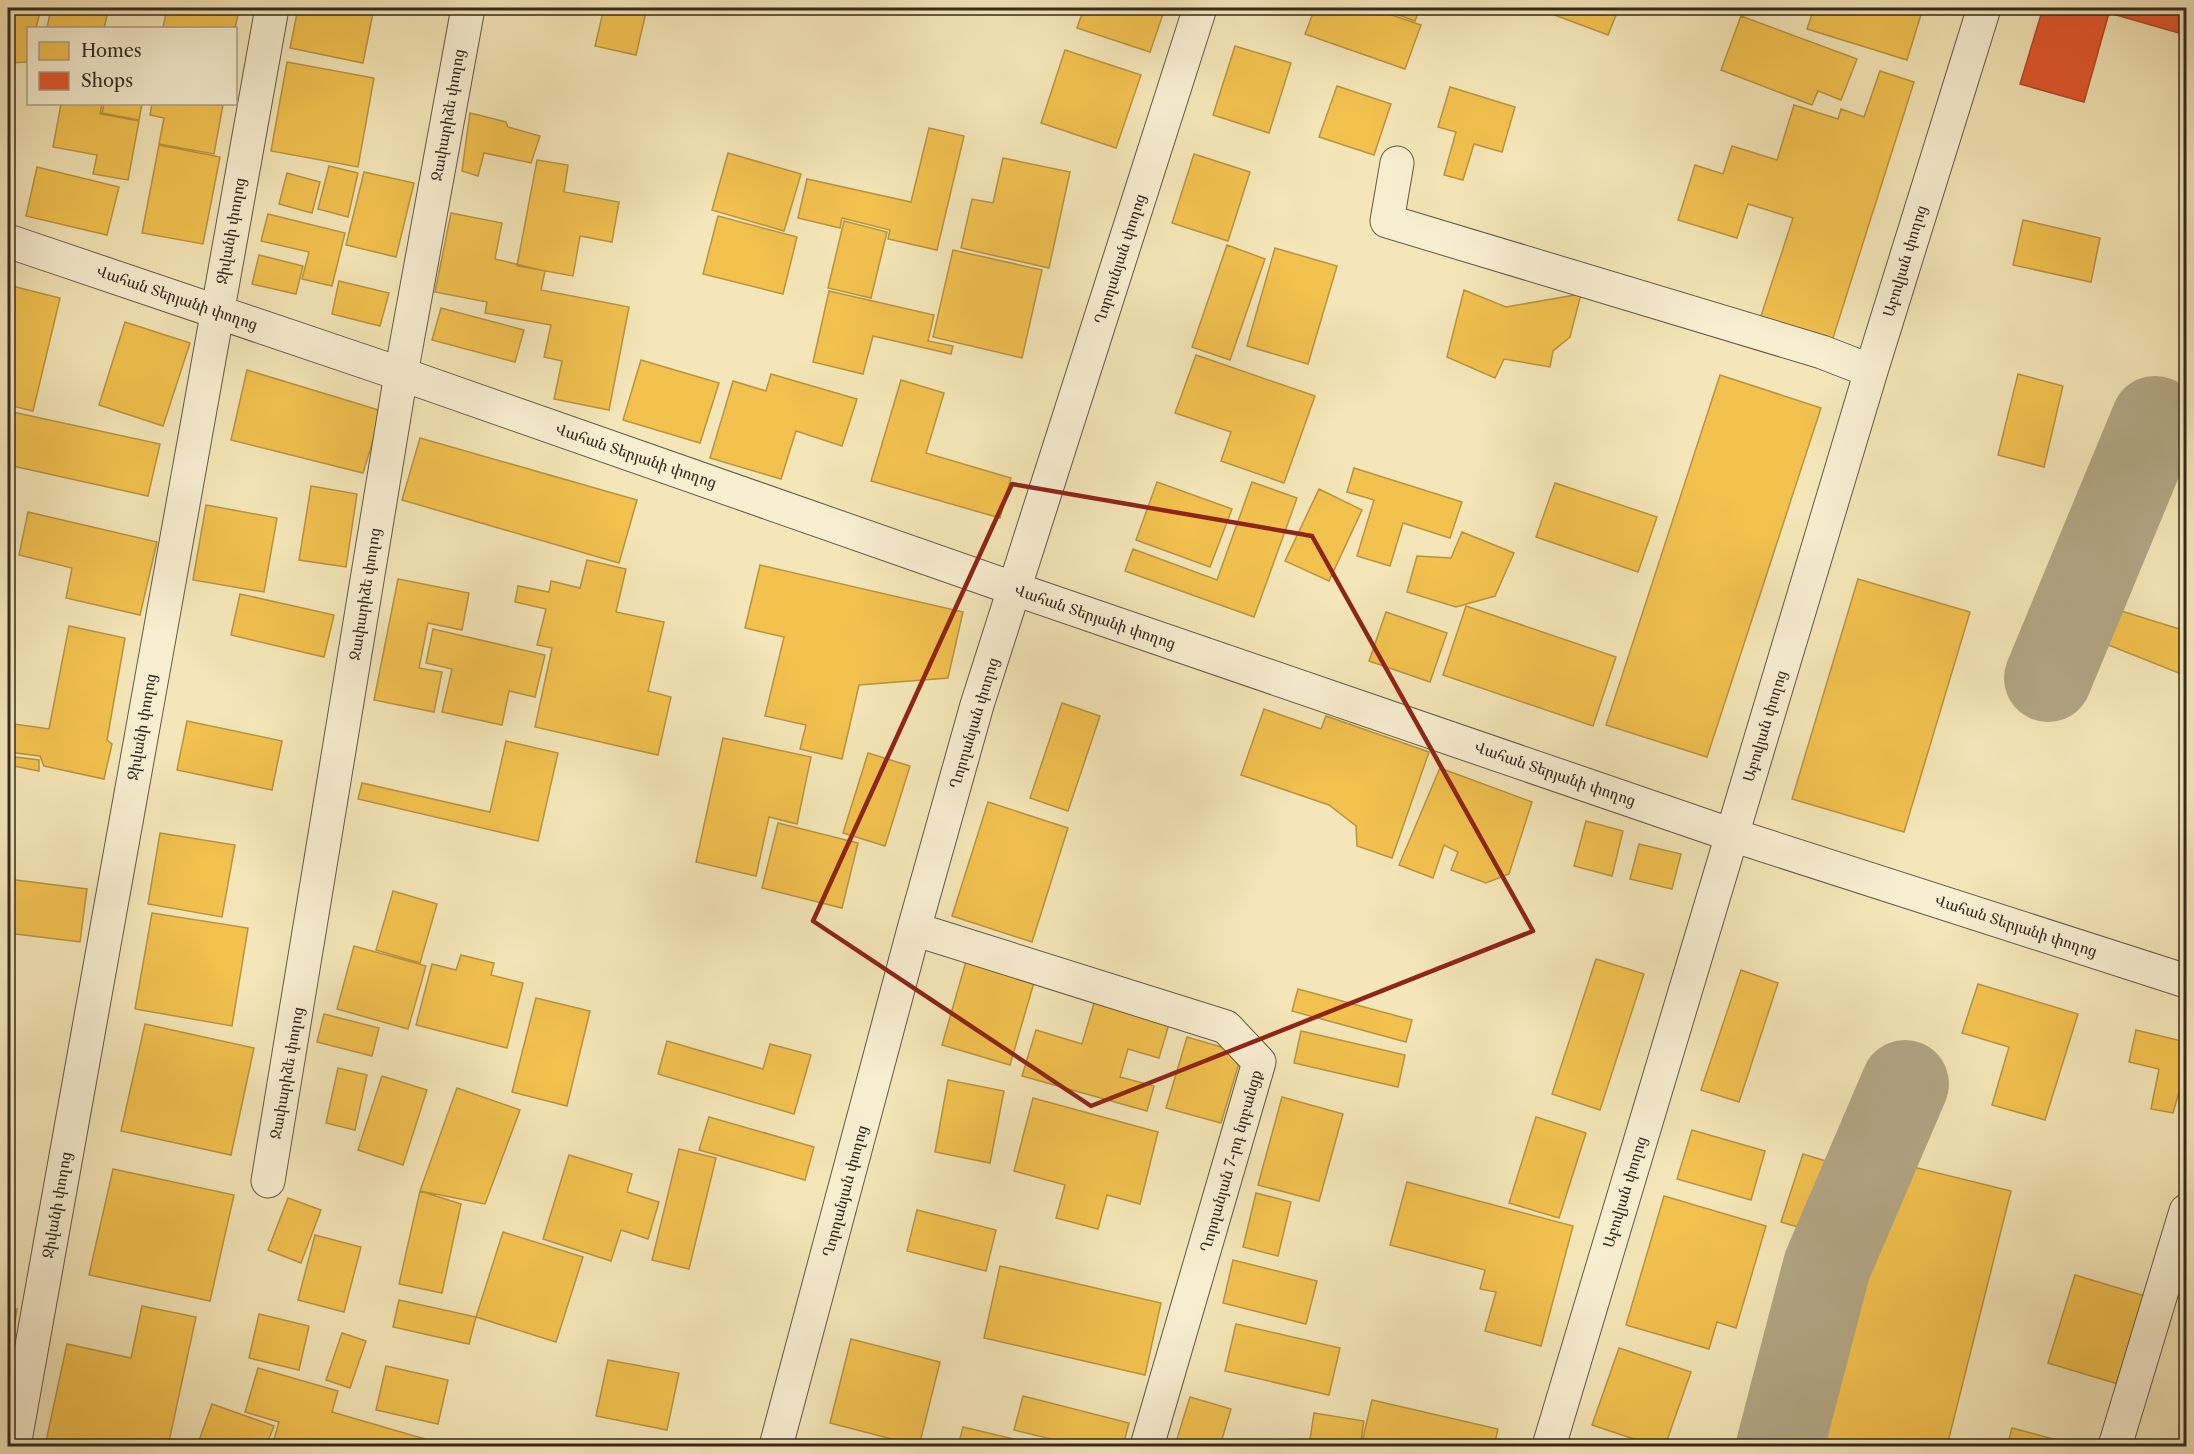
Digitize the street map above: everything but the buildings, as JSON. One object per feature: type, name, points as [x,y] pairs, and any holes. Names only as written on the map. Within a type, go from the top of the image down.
[{"type":"street","name":"Ջիվանի փողոց","points":[[14,1446],[272,8]]},
{"type":"street","name":"Ջափարիձե փողոց","points":[[268,1181],[401,374],[468,8]]},
{"type":"street","name":"Ղորղանյան փողոց","points":[[776,1446],[914,929],[977,705],[1200,8]]},
{"type":"street","name":"Աբովյան փողոց","points":[[1549,1446],[1871,371],[1984,8]]},
{"type":"street","points":[[1397,163],[1387,221],[1822,352],[1871,371]]},
{"type":"street","name":"Վահան Տերյանի փողոց","points":[[8,240],[1732,835],[2187,981]]},
{"type":"street","name":"Ղորղանյան 7-րդ նրբանցք","points":[[914,929],[1226,1027],[1259,1062],[1147,1446]]},
{"type":"street","points":[[2115,1446],[2187,1211]]},
{"type":"highlighted area","points":[[1012,484],[1312,536],[1533,931],[1091,1106],[813,921]]},
{"type":"waterway","points":[[2048,678],[2155,420]]},
{"type":"waterway","points":[[1780,1446],[1827,1266],[1905,1084]]}]
